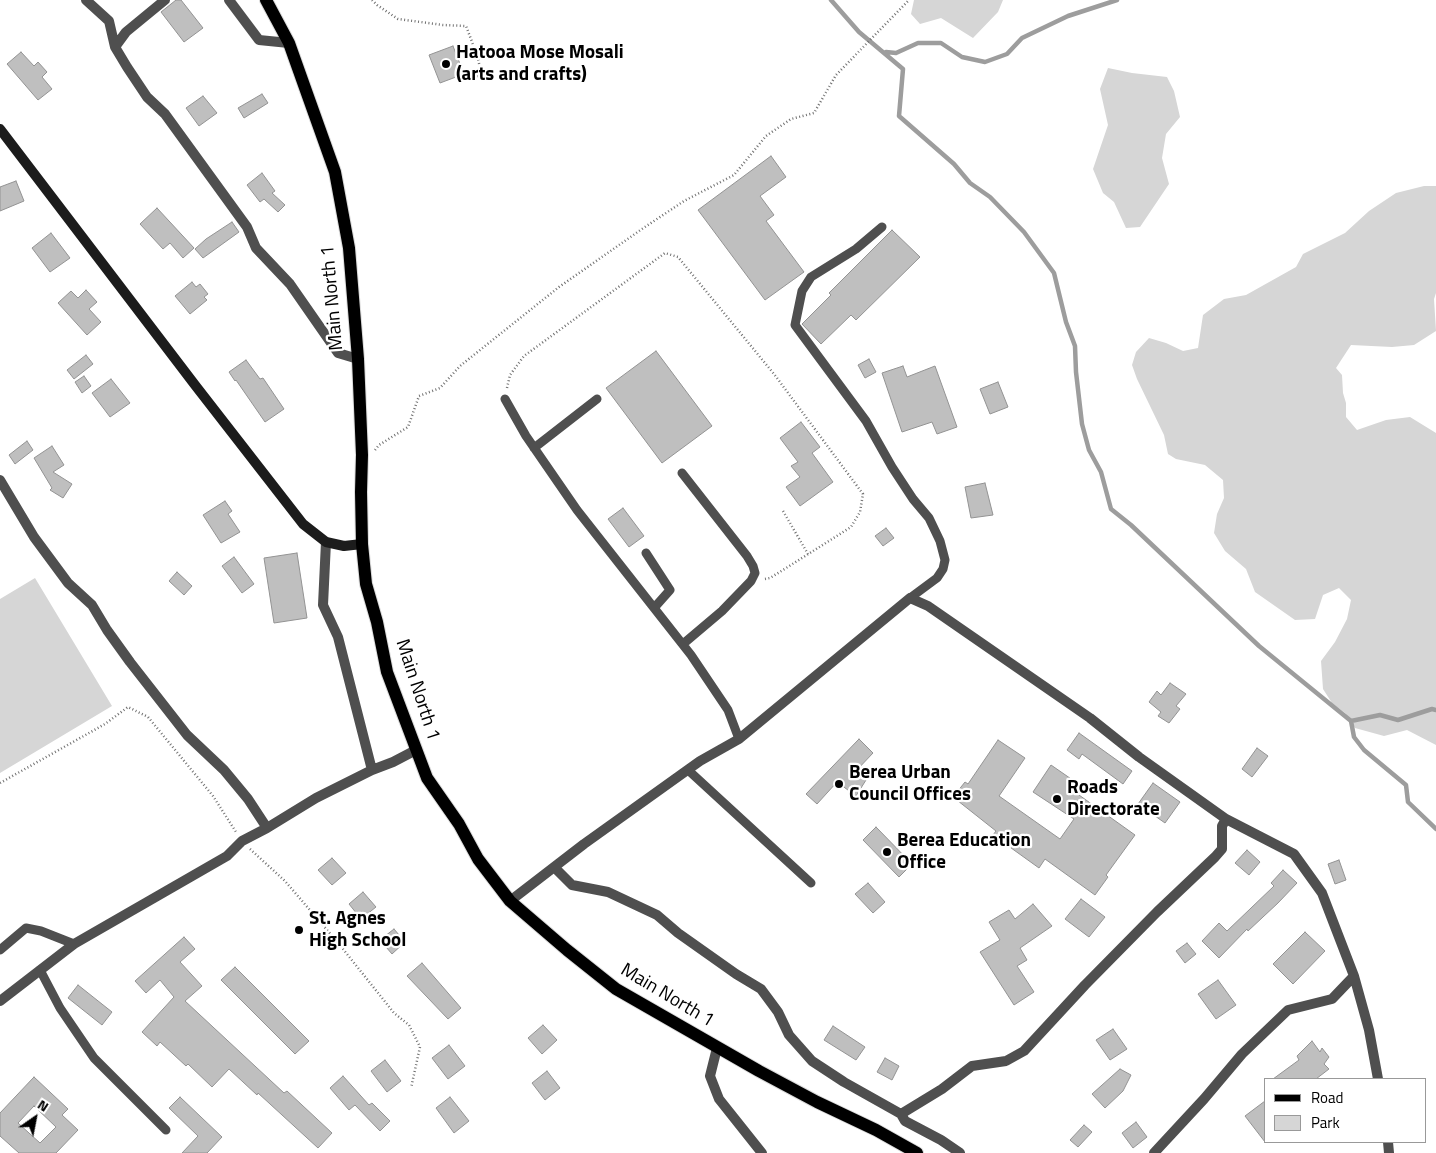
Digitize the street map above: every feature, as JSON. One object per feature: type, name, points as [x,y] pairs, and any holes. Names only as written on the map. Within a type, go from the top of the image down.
[{"type":"main road","name":"Main North 1","points":[[266,0],[289,43],[335,172],[349,248],[358,359],[362,455],[360,492],[366,584],[377,622],[387,672],[427,778],[459,824],[478,859],[510,901],[616,989],[717,1048],[918,1153]]},
{"type":"street","points":[[86,0],[109,21],[114,47],[147,97],[165,114],[246,227],[256,248],[290,284],[338,352],[358,359]]},
{"type":"street","points":[[114,47],[126,32],[165,0]]},
{"type":"street","points":[[229,0],[260,40],[289,43]]},
{"type":"street","points":[[0,129],[303,524],[326,542],[344,546],[362,544]]},
{"type":"street","points":[[0,480],[34,537],[68,583],[92,606],[107,630],[187,735],[203,748],[230,777],[248,799],[267,828]]},
{"type":"street","points":[[326,542],[323,605],[338,637],[372,770]]},
{"type":"street","points":[[510,901],[584,844],[688,770],[739,739],[910,598],[928,606],[948,619],[1007,662],[1090,718],[1139,757],[1226,819],[1294,854],[1322,893],[1354,976],[1369,1030],[1378,1078]]},
{"type":"street","points":[[0,1001],[74,944],[227,856],[242,841],[316,798],[416,750]]},
{"type":"street","points":[[900,1114],[942,1089],[972,1066],[1006,1061],[1024,1051],[1085,985],[1222,849],[1222,826],[1226,819]]},
{"type":"street","points":[[554,867],[572,885],[608,892],[657,915],[736,974],[761,989],[778,1012],[789,1035],[812,1061],[900,1114],[904,1121],[941,1140],[960,1153]]},
{"type":"street","points":[[1154,1153],[1242,1054],[1288,1010],[1332,1000],[1354,976]]},
{"type":"street","points":[[717,1048],[710,1076],[719,1099],[762,1153]]},
{"type":"lane","points":[[882,227],[856,249],[811,277],[802,291],[795,325],[866,421],[892,467],[913,499],[929,518],[940,541],[945,560],[943,569],[937,578],[910,598]]},
{"type":"lane","points":[[504,399],[534,448],[577,510],[683,644],[728,710],[739,739]]},
{"type":"lane","points":[[534,448],[596,399]]},
{"type":"lane","points":[[682,473],[750,561],[755,573],[751,581],[722,611],[683,644]]},
{"type":"lane","points":[[646,553],[670,590],[654,608]]},
{"type":"lane","points":[[688,770],[811,883]]},
{"type":"lane","points":[[0,950],[26,928],[41,931],[74,944]]},
{"type":"lane","points":[[40,970],[60,1008],[94,1058],[166,1130]]},
{"type":"path","points":[[372,0],[398,19],[466,26],[477,55],[482,76],[470,76]]},
{"type":"path","points":[[362,455],[371,455],[379,445],[408,428],[419,396],[440,388],[460,366],[559,287],[684,201],[734,175],[766,136],[791,119],[814,113],[836,75],[909,0]]},
{"type":"path","points":[[504,399],[510,375],[524,356],[665,253],[678,257],[774,374],[863,494],[860,512],[851,527],[770,578],[751,581]]},
{"type":"path","points":[[783,511],[808,554]]},
{"type":"path","points":[[0,783],[105,724],[128,706],[148,717],[213,796],[242,841],[285,881],[340,944],[394,1013],[409,1025],[420,1047],[411,1088]]},
{"type":"green space","points":[[914,0],[1003,0],[998,12],[973,38],[941,18],[920,24],[911,14]]},
{"type":"green space","points":[[1108,68],[1167,77],[1174,91],[1180,117],[1166,134],[1162,158],[1169,184],[1140,227],[1126,228],[1114,202],[1103,193],[1093,169],[1108,125],[1100,89]]},
{"type":"green space","points":[[1424,186],[1436,186],[1436,293],[1434,299],[1436,331],[1414,345],[1392,347],[1351,345],[1336,368],[1342,375],[1346,417],[1357,430],[1386,420],[1410,417],[1436,433],[1436,745],[1407,730],[1384,736],[1355,728],[1345,713],[1332,703],[1323,689],[1321,661],[1335,642],[1347,619],[1351,600],[1339,588],[1323,595],[1315,619],[1295,620],[1255,592],[1246,569],[1225,551],[1214,533],[1217,514],[1224,498],[1223,480],[1205,465],[1176,459],[1168,454],[1164,435],[1132,365],[1136,352],[1149,338],[1183,351],[1198,348],[1203,315],[1224,299],[1246,295],[1296,267],[1303,254],[1345,233],[1369,211],[1396,193]]},
{"type":"green space","points":[[35,578],[112,706],[0,773],[0,599]]},
{"type":"building","points":[[176,0],[181,0],[203,28],[184,42],[161,12]]},
{"type":"building","name":"Hatooa Mose Mosali (arts and crafts)","points":[[453,46],[464,74],[440,83],[429,55]]},
{"type":"building","points":[[21,52],[34,66],[38,62],[47,72],[42,77],[52,89],[38,100],[7,64]]},
{"type":"building","points":[[262,94],[268,103],[244,118],[238,108]]},
{"type":"building","points":[[203,96],[217,113],[199,126],[186,108]]},
{"type":"building","points":[[771,156],[786,177],[760,196],[774,215],[766,221],[804,272],[765,300],[698,210]]},
{"type":"building","points":[[262,173],[275,191],[272,193],[285,205],[278,212],[264,199],[260,202],[247,185]]},
{"type":"building","points":[[16,181],[24,201],[0,211],[0,187]]},
{"type":"building","points":[[157,208],[194,248],[183,258],[170,243],[163,249],[140,224]]},
{"type":"building","points":[[232,222],[239,232],[203,258],[195,249],[206,239]]},
{"type":"building","points":[[892,230],[920,257],[856,320],[851,315],[821,344],[802,324],[831,295],[829,293]]},
{"type":"building","points":[[51,233],[70,258],[50,272],[32,248]]},
{"type":"building","points":[[192,282],[196,287],[200,284],[208,294],[204,297],[207,300],[190,314],[175,296]]},
{"type":"building","points":[[86,290],[97,302],[89,309],[101,322],[87,335],[58,303],[71,291],[78,298]]},
{"type":"building","points":[[656,351],[712,426],[662,463],[606,388]]},
{"type":"building","points":[[86,355],[93,364],[74,379],[67,370]]},
{"type":"building","points":[[869,359],[876,372],[865,378],[858,365]]},
{"type":"building","points":[[246,360],[260,379],[263,378],[284,409],[265,422],[229,372]]},
{"type":"building","points":[[903,366],[907,377],[935,366],[957,427],[937,434],[932,422],[902,432],[882,373]]},
{"type":"building","points":[[84,376],[91,386],[82,393],[75,382]]},
{"type":"building","points":[[111,379],[130,403],[110,417],[92,393]]},
{"type":"building","points":[[998,382],[1008,407],[990,414],[980,389]]},
{"type":"building","points":[[801,422],[820,447],[812,453],[833,482],[800,506],[786,487],[800,477],[791,466],[798,462],[780,438]]},
{"type":"building","points":[[27,441],[33,450],[15,464],[9,455]]},
{"type":"building","points":[[52,446],[64,465],[53,472],[72,484],[63,498],[50,490],[52,488],[34,458]]},
{"type":"building","points":[[985,483],[993,515],[971,518],[965,487]]},
{"type":"building","points":[[225,501],[232,511],[228,514],[240,532],[221,543],[203,515]]},
{"type":"building","points":[[623,508],[644,536],[629,547],[608,519]]},
{"type":"building","points":[[886,528],[894,538],[883,546],[875,536]]},
{"type":"building","points":[[297,553],[307,618],[274,623],[264,558]]},
{"type":"building","points":[[234,557],[254,584],[242,593],[222,566]]},
{"type":"building","points":[[177,572],[192,586],[184,595],[169,581]]},
{"type":"building","points":[[1170,683],[1186,694],[1176,706],[1180,709],[1169,723],[1158,716],[1161,712],[1149,702],[1157,691],[1161,695]]},
{"type":"building","points":[[1079,733],[1132,771],[1123,784],[1082,754],[1079,759],[1067,750]]},
{"type":"building","points":[[859,739],[873,753],[855,772],[866,780],[856,796],[837,782],[817,804],[806,794]]},
{"type":"building","points":[[998,740],[1025,758],[999,796],[1060,839],[1074,819],[1033,792],[1051,765],[1077,783],[1072,790],[1135,835],[1106,875],[1108,877],[1095,895],[1045,859],[1039,868],[993,835],[996,831],[953,797],[965,782],[968,784]]},
{"type":"building","points":[[1257,748],[1268,756],[1252,777],[1242,769]]},
{"type":"building","points":[[1153,783],[1180,802],[1165,823],[1138,804]]},
{"type":"building","name":"Berea Education Office","points":[[876,827],[912,864],[899,877],[863,840]]},
{"type":"building","points":[[1247,850],[1260,862],[1249,875],[1235,863]]},
{"type":"building","points":[[332,858],[346,873],[332,885],[318,870]]},
{"type":"building","points":[[1339,860],[1346,880],[1335,884],[1328,864]]},
{"type":"building","points":[[1283,870],[1297,883],[1219,958],[1202,941],[1219,923],[1227,931],[1274,886],[1271,883]]},
{"type":"building","points":[[868,883],[885,902],[873,913],[855,894]]},
{"type":"building","points":[[363,892],[376,907],[361,919],[349,904]]},
{"type":"building","points":[[1081,899],[1105,917],[1089,937],[1065,919]]},
{"type":"building","points":[[1033,904],[1052,926],[1020,948],[1027,960],[1017,966],[1034,992],[1014,1005],[980,952],[1000,940],[989,922],[1009,910],[1015,919]]},
{"type":"building","points":[[394,929],[405,942],[392,954],[380,940]]},
{"type":"building","points":[[1305,932],[1325,951],[1293,984],[1273,964]]},
{"type":"building","points":[[184,937],[195,949],[180,962],[202,986],[185,1001],[284,1093],[287,1091],[332,1133],[318,1148],[229,1069],[212,1087],[188,1064],[186,1066],[160,1042],[157,1046],[142,1032],[174,997],[160,980],[146,993],[135,981]]},
{"type":"building","points":[[1187,943],[1196,954],[1185,963],[1176,951]]},
{"type":"building","points":[[422,963],[461,1008],[448,1019],[407,976]]},
{"type":"building","points":[[235,967],[309,1041],[295,1054],[221,980]]},
{"type":"building","points":[[1218,980],[1236,1005],[1216,1019],[1198,994]]},
{"type":"building","points":[[78,985],[112,1012],[102,1025],[68,998]]},
{"type":"building","points":[[543,1025],[557,1040],[542,1054],[528,1038]]},
{"type":"building","points":[[833,1026],[865,1047],[856,1060],[824,1040]]},
{"type":"building","points":[[1113,1029],[1127,1049],[1110,1060],[1096,1040]]},
{"type":"building","points":[[1312,1041],[1320,1052],[1322,1048],[1329,1057],[1324,1064],[1329,1069],[1317,1078],[1274,1078],[1299,1060],[1297,1056]]},
{"type":"building","points":[[449,1045],[465,1066],[448,1079],[432,1058]]},
{"type":"building","points":[[885,1058],[899,1066],[892,1080],[877,1072]]},
{"type":"building","points":[[385,1060],[401,1081],[387,1092],[371,1071]]},
{"type":"building","points":[[1120,1069],[1131,1075],[1123,1091],[1105,1108],[1092,1094]]},
{"type":"building","points":[[547,1071],[560,1088],[545,1100],[532,1083]]},
{"type":"building","points":[[343,1076],[369,1105],[372,1103],[390,1121],[380,1131],[355,1105],[349,1110],[330,1088]]},
{"type":"building","points":[[34,1077],[68,1109],[62,1115],[78,1130],[56,1153],[19,1153],[0,1136],[0,1113]],"holes":[[[34,1106],[56,1127],[40,1143],[18,1123]]]},
{"type":"building","points":[[180,1097],[222,1137],[207,1153],[182,1153],[198,1136],[169,1108]]},
{"type":"building","points":[[450,1097],[469,1121],[454,1133],[436,1108]]},
{"type":"building","points":[[1264,1102],[1264,1141],[1245,1116]]},
{"type":"building","points":[[1136,1122],[1147,1137],[1133,1148],[1122,1133]]},
{"type":"building","points":[[1084,1125],[1092,1132],[1078,1147],[1070,1140]]},
{"type":"waterway","points":[[831,0],[859,32],[903,69],[899,116],[954,164],[970,183],[990,197],[1024,232],[1054,273],[1066,322],[1075,346],[1082,424],[1089,450],[1101,472],[1111,509],[1131,525],[1259,646],[1351,721],[1380,715],[1398,720],[1432,709],[1436,710]]},
{"type":"waterway","points":[[886,52],[896,53],[918,43],[941,43],[962,57],[985,62],[1007,54],[1022,38],[1068,16],[1117,0]]},
{"type":"waterway","points":[[1351,721],[1354,737],[1364,750],[1406,785],[1408,802],[1436,829]]},
{"type":"place","name":"Hatooa Mose Mosali (arts and crafts)","points":[[446,64]]},
{"type":"place","name":"Berea Urban Council Offices","points":[[839,784]]},
{"type":"place","name":"Roads Directorate","points":[[1057,799]]},
{"type":"place","name":"Berea Education Office","points":[[887,852]]},
{"type":"place","name":"St. Agnes High School","points":[[299,930]]}]
